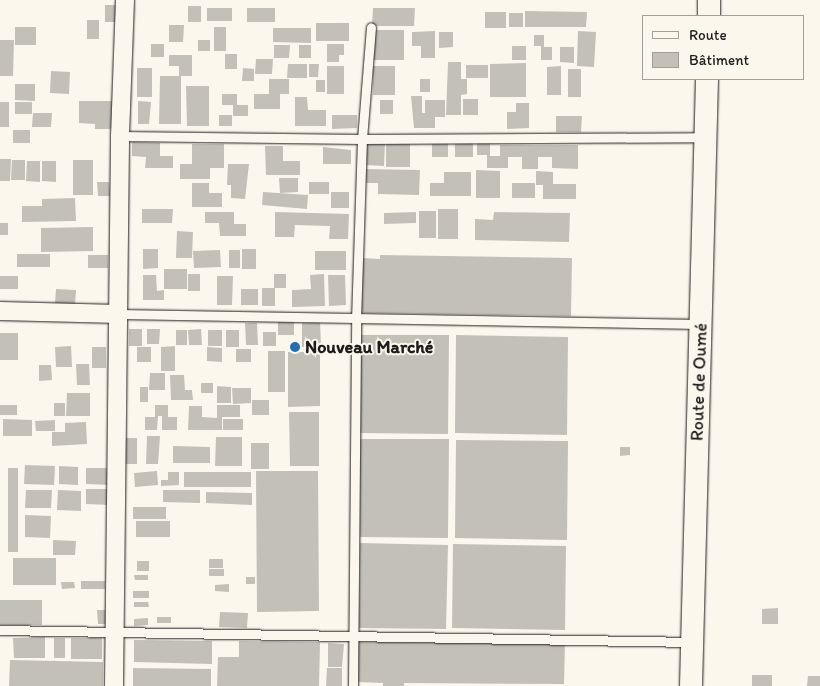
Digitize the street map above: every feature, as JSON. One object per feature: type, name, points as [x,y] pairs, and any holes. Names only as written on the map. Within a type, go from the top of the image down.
[{"type":"street","points":[[114,686],[120,136],[126,0]]},
{"type":"street","points":[[709,0],[709,15]]},
{"type":"street","name":"Route de Oumé","points":[[691,686],[707,80]]},
{"type":"street","points":[[0,311],[119,314]]},
{"type":"lane","points":[[353,686],[356,635],[356,320],[362,139],[371,27]]},
{"type":"lane","points":[[120,136],[362,139],[706,137]]},
{"type":"lane","points":[[119,314],[356,320],[701,324]]},
{"type":"lane","points":[[0,630],[692,642]]},
{"type":"building","points":[[105,5],[117,5],[117,22],[105,22]]},
{"type":"building","points":[[188,6],[201,6],[201,22],[188,22]]},
{"type":"building","points":[[207,8],[232,8],[232,21],[207,21]]},
{"type":"building","points":[[247,8],[275,8],[275,22],[247,22]]},
{"type":"building","points":[[373,8],[415,8],[414,26],[372,26]]},
{"type":"building","points":[[525,11],[587,12],[586,27],[525,27]]},
{"type":"building","points":[[485,12],[506,12],[506,28],[485,28]]},
{"type":"building","points":[[509,13],[523,13],[523,27],[509,27]]},
{"type":"building","points":[[87,20],[99,20],[99,39],[87,39]]},
{"type":"building","points":[[316,23],[349,23],[349,41],[316,41]]},
{"type":"building","points":[[169,25],[184,25],[183,42],[169,42]]},
{"type":"building","points":[[15,27],[36,27],[36,45],[15,45]]},
{"type":"building","points":[[214,27],[226,27],[226,51],[214,51]]},
{"type":"building","points":[[273,28],[311,28],[311,43],[273,42]]},
{"type":"building","points":[[372,30],[404,30],[404,60],[373,60]]},
{"type":"building","points":[[435,31],[435,58],[421,58],[421,46],[412,46],[412,32]]},
{"type":"building","points":[[578,31],[596,32],[594,67],[577,66]]},
{"type":"building","points":[[439,32],[453,32],[453,47],[439,48]]},
{"type":"building","points":[[534,35],[544,35],[544,47],[552,47],[552,60],[541,60],[541,46],[534,46]]},
{"type":"building","points":[[0,40],[14,40],[13,76],[0,76]]},
{"type":"building","points":[[198,40],[210,40],[210,51],[198,51]]},
{"type":"building","points":[[151,44],[164,44],[164,57],[151,57]]},
{"type":"building","points":[[327,44],[344,44],[344,55],[339,55],[339,62],[327,62]]},
{"type":"building","points":[[274,45],[290,45],[289,58],[274,58]]},
{"type":"building","points":[[299,45],[311,45],[311,58],[299,58]]},
{"type":"building","points":[[512,46],[526,46],[526,60],[512,60]]},
{"type":"building","points":[[560,47],[574,47],[574,63],[560,62]]},
{"type":"building","points":[[225,54],[237,54],[237,69],[225,69]]},
{"type":"building","points":[[169,55],[192,55],[192,76],[181,76],[181,124],[159,124],[160,76],[179,76],[179,66],[169,66]]},
{"type":"building","points":[[256,59],[273,59],[272,74],[255,74]]},
{"type":"building","points":[[448,62],[461,62],[461,79],[467,79],[467,94],[461,95],[461,115],[446,115]]},
{"type":"building","points":[[526,63],[526,97],[490,97],[490,64]]},
{"type":"building","points":[[288,64],[307,64],[307,78],[287,78]]},
{"type":"building","points":[[309,64],[319,64],[318,77],[309,77]]},
{"type":"building","points":[[466,65],[488,65],[488,78],[466,78]]},
{"type":"building","points":[[327,66],[344,66],[344,94],[327,94]]},
{"type":"building","points":[[373,66],[395,66],[395,95],[373,95]]},
{"type":"building","points":[[561,66],[561,95],[547,95],[547,67]]},
{"type":"building","points":[[137,68],[152,68],[152,97],[137,97]]},
{"type":"building","points":[[243,68],[254,69],[254,81],[242,81]]},
{"type":"building","points":[[568,69],[581,69],[581,97],[568,97]]},
{"type":"building","points":[[51,71],[70,72],[69,94],[50,93]]},
{"type":"building","points":[[269,79],[289,79],[289,94],[280,94],[280,109],[254,109],[254,94],[269,94]]},
{"type":"building","points":[[420,79],[430,79],[430,92],[420,92]]},
{"type":"building","points":[[316,80],[325,80],[325,92],[316,92]]},
{"type":"building","points":[[15,84],[35,84],[35,101],[15,100]]},
{"type":"building","points":[[186,86],[209,86],[209,126],[187,126]]},
{"type":"building","points":[[222,94],[237,94],[237,105],[248,105],[248,116],[233,116],[233,105],[222,105]]},
{"type":"building","points":[[411,96],[422,96],[422,113],[425,113],[425,100],[445,100],[445,117],[435,117],[435,128],[414,128]]},
{"type":"building","points":[[295,97],[307,97],[308,110],[326,110],[326,126],[295,126]]},
{"type":"building","points":[[463,99],[478,99],[478,115],[463,115]]},
{"type":"building","points":[[380,100],[393,100],[393,114],[380,114]]},
{"type":"building","points":[[79,101],[112,101],[112,129],[95,129],[95,124],[79,123]]},
{"type":"building","points":[[138,101],[151,102],[149,124],[138,124]]},
{"type":"building","points":[[0,102],[9,102],[9,127],[0,127]]},
{"type":"building","points":[[15,102],[32,102],[32,114],[15,114]]},
{"type":"building","points":[[516,103],[529,103],[529,128],[507,129],[507,112],[516,112]]},
{"type":"building","points":[[33,113],[52,113],[51,127],[32,127]]},
{"type":"building","points":[[219,115],[232,115],[232,126],[219,126]]},
{"type":"building","points":[[332,115],[357,115],[357,128],[332,129]]},
{"type":"building","points":[[556,116],[582,116],[581,132],[556,132]]},
{"type":"building","points":[[13,130],[30,130],[30,143],[13,143]]},
{"type":"building","points":[[132,142],[160,143],[160,156],[173,156],[173,168],[145,168],[146,157],[132,156]]},
{"type":"building","points":[[432,142],[448,142],[448,157],[432,157]]},
{"type":"building","points":[[455,142],[473,142],[473,157],[455,157]]},
{"type":"building","points":[[365,143],[385,143],[384,166],[365,165]]},
{"type":"building","points":[[477,143],[490,143],[490,156],[500,156],[500,145],[578,145],[578,169],[552,168],[552,157],[538,157],[538,169],[522,169],[522,157],[508,157],[508,168],[487,168],[487,155],[477,155]]},
{"type":"building","points":[[192,144],[224,144],[224,168],[210,168],[210,179],[180,179],[180,164],[192,164]]},
{"type":"building","points":[[386,144],[410,144],[410,167],[386,167]]},
{"type":"building","points":[[265,146],[283,146],[283,161],[300,161],[300,175],[266,175]]},
{"type":"building","points":[[323,147],[351,150],[351,164],[323,164]]},
{"type":"building","points":[[0,159],[11,159],[10,181],[0,181]]},
{"type":"building","points":[[12,160],[25,160],[25,180],[11,180]]},
{"type":"building","points":[[73,160],[93,160],[93,195],[73,195]]},
{"type":"building","points":[[27,161],[40,161],[40,182],[26,181]]},
{"type":"building","points":[[42,161],[56,161],[56,182],[42,181]]},
{"type":"building","points":[[228,164],[249,164],[245,199],[231,198],[231,185],[227,185]]},
{"type":"building","points":[[363,169],[420,170],[419,195],[378,194],[378,183],[363,183]]},
{"type":"building","points":[[476,170],[500,171],[500,198],[476,198]]},
{"type":"building","points":[[536,171],[553,172],[553,184],[576,184],[576,199],[543,199],[543,185],[536,185]]},
{"type":"building","points":[[444,172],[471,172],[471,196],[430,196],[430,183],[444,183]]},
{"type":"building","points":[[279,178],[298,178],[298,192],[280,193]]},
{"type":"building","points":[[97,182],[109,182],[110,196],[98,196]]},
{"type":"building","points":[[309,182],[329,182],[329,194],[309,194]]},
{"type":"building","points":[[192,183],[209,183],[209,193],[222,193],[222,207],[192,207]]},
{"type":"building","points":[[512,183],[535,183],[535,198],[512,198]]},
{"type":"building","points":[[263,192],[308,195],[307,209],[262,205]]},
{"type":"building","points":[[331,192],[349,192],[349,208],[331,208]]},
{"type":"building","points":[[75,198],[76,221],[22,222],[22,206],[42,206],[42,199]]},
{"type":"building","points":[[142,209],[173,209],[172,223],[142,223]]},
{"type":"building","points":[[438,209],[458,209],[458,239],[438,239]]},
{"type":"building","points":[[419,211],[436,211],[436,238],[419,238]]},
{"type":"building","points":[[205,212],[234,212],[234,224],[246,224],[246,236],[220,236],[219,223],[205,223]]},
{"type":"building","points":[[275,212],[349,214],[348,239],[329,239],[330,226],[295,225],[294,237],[275,237]]},
{"type":"building","points":[[416,212],[416,223],[384,224],[384,213]]},
{"type":"building","points":[[494,212],[570,213],[569,242],[475,240],[475,219],[493,220]]},
{"type":"building","points":[[0,223],[8,223],[8,235],[0,235]]},
{"type":"building","points":[[93,227],[93,251],[41,252],[41,228]]},
{"type":"building","points":[[177,231],[193,232],[192,258],[176,258]]},
{"type":"building","points":[[143,249],[158,249],[158,268],[143,269]]},
{"type":"building","points":[[242,249],[256,249],[256,269],[242,269]]},
{"type":"building","points":[[220,250],[221,267],[194,268],[193,251]]},
{"type":"building","points":[[229,250],[240,250],[240,268],[229,268]]},
{"type":"building","points":[[315,251],[346,251],[346,270],[315,270]]},
{"type":"building","points":[[17,254],[50,254],[50,267],[17,267]]},
{"type":"building","points":[[88,255],[108,255],[108,268],[88,268]]},
{"type":"building","points":[[380,255],[572,258],[571,316],[361,313],[362,258],[380,259]]},
{"type":"building","points":[[164,269],[187,269],[187,289],[164,289]]},
{"type":"building","points":[[188,274],[200,274],[200,291],[188,291]]},
{"type":"building","points":[[274,274],[286,274],[286,288],[275,288],[275,306],[262,306],[262,288],[274,288]]},
{"type":"building","points":[[324,274],[325,306],[292,307],[292,290],[311,289],[310,275]]},
{"type":"building","points":[[143,275],[156,275],[157,291],[164,290],[164,300],[143,300]]},
{"type":"building","points":[[328,275],[345,275],[346,305],[329,306]]},
{"type":"building","points":[[0,276],[18,276],[18,289],[0,289]]},
{"type":"building","points":[[217,276],[233,276],[232,305],[217,305]]},
{"type":"building","points":[[56,289],[76,290],[75,304],[55,303]]},
{"type":"building","points":[[241,289],[258,289],[258,305],[241,305]]},
{"type":"building","points":[[278,321],[294,321],[294,335],[278,335]]},
{"type":"building","points":[[320,322],[321,346],[302,347],[302,323]]},
{"type":"building","points":[[245,323],[257,323],[258,345],[246,345]]},
{"type":"building","points":[[129,329],[142,329],[142,346],[129,346]]},
{"type":"building","points":[[147,329],[160,329],[159,344],[147,344]]},
{"type":"building","points":[[201,329],[202,345],[189,345],[188,330]]},
{"type":"building","points":[[176,330],[187,330],[187,345],[176,345]]},
{"type":"building","points":[[208,330],[222,330],[222,346],[208,346]]},
{"type":"building","points":[[226,330],[239,330],[239,347],[226,347]]},
{"type":"building","points":[[263,332],[276,332],[276,346],[263,346]]},
{"type":"building","points":[[0,333],[18,333],[18,360],[0,360]]},
{"type":"building","points":[[361,335],[449,335],[448,434],[360,433]]},
{"type":"building","points":[[456,335],[568,337],[567,435],[455,433]]},
{"type":"building","points":[[71,346],[72,367],[56,367],[55,347]]},
{"type":"building","points":[[175,346],[175,371],[161,371],[161,347]]},
{"type":"building","points":[[92,347],[106,347],[106,368],[92,368]]},
{"type":"building","points":[[137,347],[151,347],[151,362],[137,362]]},
{"type":"building","points":[[207,347],[222,348],[222,362],[207,361]]},
{"type":"building","points":[[236,349],[251,349],[251,362],[236,362]]},
{"type":"building","points":[[268,351],[285,351],[285,392],[268,392]]},
{"type":"building","points":[[288,352],[320,352],[320,406],[288,407]]},
{"type":"building","points":[[76,364],[89,364],[90,385],[77,385]]},
{"type":"building","points":[[39,365],[51,365],[52,380],[39,381]]},
{"type":"building","points":[[150,373],[165,373],[165,390],[149,390]]},
{"type":"building","points":[[170,375],[184,375],[185,390],[192,390],[193,400],[171,400]]},
{"type":"building","points":[[201,383],[213,383],[213,393],[201,393]]},
{"type":"building","points":[[217,386],[231,387],[231,403],[217,403]]},
{"type":"building","points":[[140,387],[148,387],[148,402],[140,402]]},
{"type":"building","points":[[232,388],[251,388],[251,403],[233,404]]},
{"type":"building","points":[[67,393],[90,393],[90,416],[66,416]]},
{"type":"building","points":[[252,400],[269,400],[269,415],[252,415]]},
{"type":"building","points":[[54,403],[65,403],[65,416],[54,416]]},
{"type":"building","points":[[0,405],[17,405],[17,415],[0,415]]},
{"type":"building","points":[[155,405],[168,405],[168,417],[177,417],[177,430],[162,430],[162,416],[158,416],[157,430],[145,430],[145,417],[155,417]]},
{"type":"building","points":[[217,405],[240,405],[240,417],[222,417],[222,430],[188,430],[189,406],[202,406],[202,417],[217,418]]},
{"type":"building","points":[[289,412],[319,412],[319,466],[290,466]]},
{"type":"building","points":[[3,419],[32,420],[32,436],[3,436]]},
{"type":"building","points":[[223,419],[243,419],[243,430],[223,430]]},
{"type":"building","points":[[55,420],[55,431],[36,431],[35,421]]},
{"type":"building","points":[[86,422],[87,444],[52,446],[52,432],[65,432],[65,423]]},
{"type":"building","points":[[147,436],[160,436],[158,464],[146,464]]},
{"type":"building","points":[[216,437],[242,437],[242,466],[215,466]]},
{"type":"building","points":[[122,438],[137,438],[137,464],[122,464]]},
{"type":"building","points":[[360,439],[449,439],[448,538],[360,537]]},
{"type":"building","points":[[456,440],[568,441],[567,540],[455,538]]},
{"type":"building","points":[[251,443],[269,443],[269,469],[251,469]]},
{"type":"building","points":[[173,446],[210,447],[210,463],[173,463]]},
{"type":"building","points":[[620,447],[630,447],[630,455],[620,456]]},
{"type":"building","points":[[25,465],[55,466],[54,485],[24,484]]},
{"type":"building","points":[[59,466],[78,467],[78,485],[59,484]]},
{"type":"building","points":[[8,468],[18,468],[18,552],[8,552]]},
{"type":"building","points":[[86,468],[111,468],[111,485],[86,484]]},
{"type":"building","points":[[157,471],[158,485],[135,487],[134,473]]},
{"type":"building","points":[[256,471],[318,471],[319,611],[257,612]]},
{"type":"building","points":[[168,472],[179,472],[179,485],[161,486],[161,480],[168,480]]},
{"type":"building","points":[[184,472],[251,472],[251,487],[184,487]]},
{"type":"building","points":[[86,489],[110,489],[110,505],[86,504]]},
{"type":"building","points":[[26,490],[52,490],[51,508],[25,508]]},
{"type":"building","points":[[58,490],[81,491],[81,511],[57,510]]},
{"type":"building","points":[[163,490],[200,490],[200,503],[163,502]]},
{"type":"building","points":[[206,492],[252,493],[252,505],[206,503]]},
{"type":"building","points":[[133,507],[166,507],[166,519],[133,519]]},
{"type":"building","points":[[25,515],[51,516],[50,538],[25,537]]},
{"type":"building","points":[[136,521],[170,521],[170,537],[136,537]]},
{"type":"building","points":[[53,540],[76,541],[75,555],[53,555]]},
{"type":"building","points":[[360,543],[448,545],[446,629],[359,628]]},
{"type":"building","points":[[453,544],[566,546],[565,630],[452,628]]},
{"type":"building","points":[[13,558],[56,558],[56,585],[13,585]]},
{"type":"building","points":[[209,559],[223,559],[223,568],[209,568]]},
{"type":"building","points":[[137,561],[149,561],[149,571],[137,571]]},
{"type":"building","points":[[209,569],[224,569],[224,576],[209,576]]},
{"type":"building","points":[[134,575],[148,575],[148,580],[135,580]]},
{"type":"building","points":[[246,577],[255,577],[255,584],[246,584]]},
{"type":"building","points":[[81,581],[105,581],[105,589],[81,589]]},
{"type":"building","points":[[61,582],[74,582],[75,588],[62,589]]},
{"type":"building","points":[[229,584],[229,592],[215,591],[215,585]]},
{"type":"building","points":[[133,591],[149,591],[149,598],[133,598]]},
{"type":"building","points":[[0,600],[42,600],[42,625],[0,625]]},
{"type":"building","points":[[134,602],[148,602],[149,607],[134,607]]},
{"type":"building","points":[[778,608],[778,624],[762,624],[762,609]]},
{"type":"building","points":[[97,610],[108,610],[108,624],[98,624]]},
{"type":"building","points":[[220,612],[248,613],[247,628],[219,627]]},
{"type":"building","points":[[157,617],[171,617],[171,623],[157,623]]},
{"type":"building","points":[[148,618],[148,625],[134,626],[134,619]]},
{"type":"building","points":[[45,637],[45,658],[14,658],[13,638]]},
{"type":"building","points":[[54,638],[65,638],[65,658],[54,658]]},
{"type":"building","points":[[71,638],[102,638],[102,659],[71,659]]},
{"type":"building","points":[[134,640],[212,641],[212,664],[134,662]]},
{"type":"building","points":[[239,641],[320,642],[319,686],[217,686],[218,657],[239,657]]},
{"type":"building","points":[[358,642],[565,644],[564,684],[404,683],[404,686],[383,686],[383,683],[358,682]]},
{"type":"building","points":[[328,643],[344,644],[342,667],[328,667]]},
{"type":"building","points":[[10,660],[103,662],[103,686],[9,686]]},
{"type":"building","points":[[133,668],[211,669],[211,686],[133,686]]},
{"type":"building","points":[[327,668],[342,668],[342,686],[326,686]]},
{"type":"building","points":[[752,675],[772,675],[772,686],[752,686]]},
{"type":"building","points":[[808,676],[820,676],[820,686],[807,686]]},
{"type":"place","name":"Nouveau Marché","points":[[295,347]]}]
